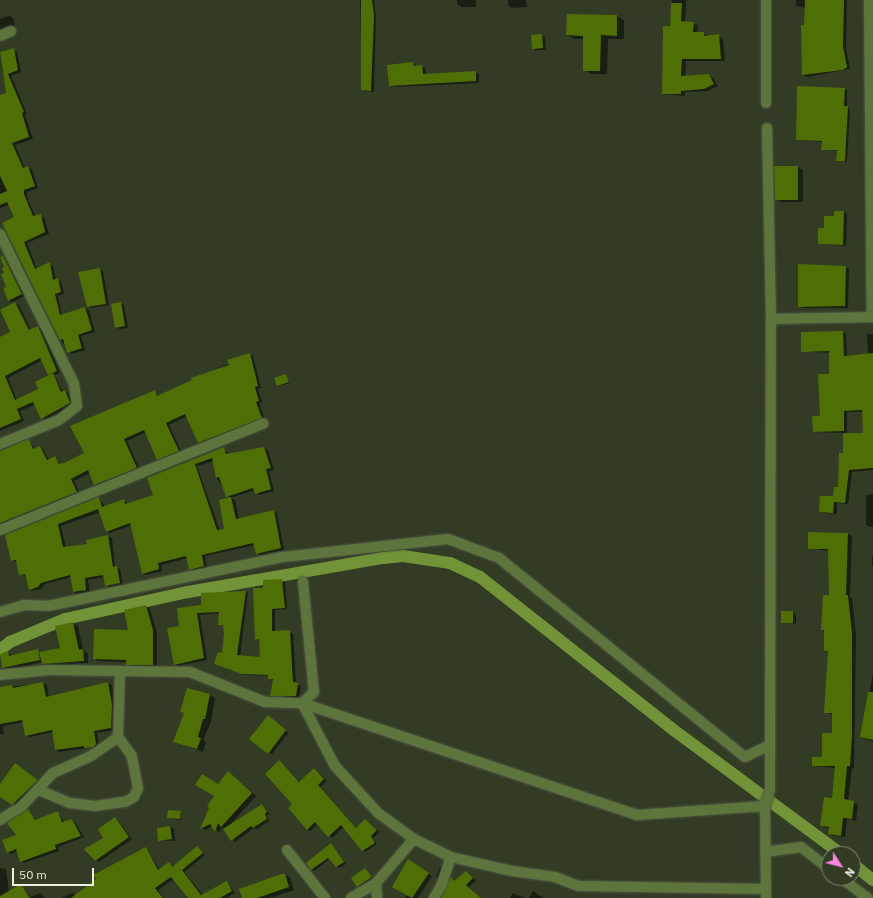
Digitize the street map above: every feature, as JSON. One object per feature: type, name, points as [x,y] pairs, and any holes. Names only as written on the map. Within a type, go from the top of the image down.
[{"type":"street","points":[[766,0],[766,103]]},
{"type":"street","points":[[771,318],[873,317],[869,0]]},
{"type":"street","points":[[0,36],[11,31]]},
{"type":"street","points":[[302,703],[335,766],[378,813],[414,839],[451,857],[512,871],[555,877],[578,886],[766,894],[765,806],[770,790],[771,318],[767,128]]},
{"type":"street","points":[[0,234],[3,249],[74,384],[77,406],[60,420],[0,444]]},
{"type":"street","points":[[0,530],[263,424]]},
{"type":"street","points":[[0,612],[24,605],[48,606],[283,557],[448,539],[499,558],[745,757],[770,745]]},
{"type":"street","points":[[302,703],[314,692],[303,582]]},
{"type":"street","points":[[0,675],[48,670],[190,672],[265,702],[302,703],[637,815],[765,806]]},
{"type":"street","points":[[39,790],[70,803],[95,806],[125,802],[134,797],[138,788],[132,756],[118,737],[120,671]]},
{"type":"street","points":[[0,820],[21,807],[39,790],[53,773],[91,756],[118,737]]},
{"type":"street","points":[[351,898],[376,883],[414,839]]},
{"type":"street","points":[[765,852],[801,848],[821,863]]},
{"type":"street","points":[[286,850],[326,898]]},
{"type":"street","points":[[434,898],[442,884],[451,857]]},
{"type":"street","points":[[376,883],[377,898]]},
{"type":"street","points":[[852,886],[868,898]]},
{"type":"building","points":[[361,0],[372,0],[374,16],[371,91],[361,90]]},
{"type":"building","points":[[805,0],[844,0],[843,46],[847,67],[843,70],[802,75],[801,25],[804,25]]},
{"type":"building","points":[[671,3],[682,3],[681,21],[694,22],[693,32],[704,32],[704,36],[719,34],[721,59],[682,59],[681,76],[709,74],[714,84],[704,89],[681,91],[681,94],[662,94],[663,26],[670,26]]},
{"type":"building","points":[[567,14],[617,15],[617,36],[601,35],[600,71],[583,71],[583,36],[566,35]]},
{"type":"building","points":[[542,34],[543,48],[532,49],[531,35]]},
{"type":"building","points":[[14,48],[18,70],[8,74],[24,112],[22,113],[29,137],[12,143],[23,168],[28,166],[35,186],[24,190],[24,194],[33,216],[41,214],[45,232],[24,242],[35,269],[50,262],[53,280],[58,278],[61,292],[55,294],[60,315],[85,307],[92,330],[78,335],[82,348],[67,353],[63,339],[60,340],[2,223],[14,217],[7,202],[0,205],[0,194],[7,191],[0,176],[0,95],[6,93],[0,52]]},
{"type":"building","points":[[413,62],[414,66],[422,65],[423,74],[476,71],[476,81],[389,86],[387,65]]},
{"type":"building","points":[[797,86],[845,88],[844,106],[848,106],[845,161],[836,161],[837,150],[821,150],[822,141],[796,140]]},
{"type":"building","points":[[774,166],[798,166],[798,200],[775,200]]},
{"type":"building","points":[[834,211],[844,211],[843,245],[818,244],[818,228],[824,228],[824,216],[834,216]]},
{"type":"building","points":[[3,256],[22,294],[8,301],[3,288],[6,287],[1,274],[4,273],[2,268],[4,267],[0,257]]},
{"type":"building","points":[[798,264],[846,266],[845,306],[798,307]]},
{"type":"building","points":[[100,268],[106,304],[87,307],[78,272]]},
{"type":"building","points":[[15,302],[29,330],[38,326],[57,371],[48,375],[40,358],[5,376],[15,400],[38,389],[35,382],[53,373],[61,392],[65,390],[70,403],[41,419],[33,402],[17,409],[21,419],[0,428],[0,337],[10,332],[0,310]]},
{"type":"building","points":[[121,302],[125,326],[115,328],[111,304]]},
{"type":"building","points":[[843,331],[844,356],[873,353],[873,468],[849,470],[845,503],[834,502],[833,513],[819,512],[820,496],[833,496],[834,487],[838,487],[839,453],[843,453],[843,433],[863,433],[862,410],[844,411],[844,431],[813,432],[812,416],[820,416],[818,374],[829,374],[829,351],[801,352],[801,332]]},
{"type":"building","points":[[250,353],[258,386],[255,387],[259,401],[256,402],[262,418],[198,443],[185,414],[166,423],[179,451],[157,460],[144,430],[124,439],[137,468],[94,485],[88,470],[71,479],[77,492],[0,523],[0,451],[29,439],[33,449],[40,446],[47,460],[55,456],[59,464],[64,463],[84,453],[70,426],[155,390],[157,396],[192,380],[191,378],[229,365],[227,360]]},
{"type":"building","points":[[286,374],[289,382],[277,386],[274,378]]},
{"type":"building","points":[[224,447],[226,454],[264,447],[271,468],[266,469],[271,489],[255,494],[253,488],[226,497],[219,477],[216,478],[212,458],[195,464],[217,530],[224,529],[219,500],[231,497],[236,519],[274,510],[281,548],[256,554],[253,543],[202,555],[204,566],[189,570],[186,556],[158,563],[159,569],[142,574],[130,523],[106,532],[98,509],[58,524],[63,547],[87,544],[86,540],[108,535],[113,567],[117,566],[120,583],[105,586],[103,575],[85,578],[86,590],[73,592],[70,575],[41,583],[38,587],[29,590],[25,574],[19,575],[16,560],[11,561],[5,535],[99,497],[102,507],[124,499],[125,504],[153,495],[147,478]]},
{"type":"building","points":[[808,532],[848,533],[846,595],[848,595],[852,633],[852,736],[850,766],[847,766],[844,799],[854,801],[852,819],[843,818],[841,836],[828,834],[829,827],[820,826],[824,797],[832,798],[835,766],[812,766],[812,757],[822,757],[822,733],[832,733],[832,713],[824,713],[828,651],[824,651],[824,630],[821,630],[823,595],[829,595],[828,549],[808,549]]},
{"type":"building","points":[[282,579],[285,608],[272,609],[272,631],[290,630],[293,682],[298,683],[296,696],[270,696],[273,679],[268,679],[268,675],[242,674],[214,664],[218,652],[222,653],[224,634],[223,625],[218,625],[219,612],[197,613],[204,658],[174,665],[167,628],[179,626],[177,608],[201,605],[201,593],[246,591],[237,655],[260,657],[259,639],[255,640],[253,588],[263,588],[263,580]]},
{"type":"building","points":[[146,605],[153,630],[153,665],[126,665],[126,660],[93,659],[94,629],[128,630],[124,610]]},
{"type":"building","points":[[781,611],[793,611],[793,623],[781,623]]},
{"type":"building","points":[[73,622],[79,650],[83,649],[84,661],[42,664],[39,652],[60,648],[55,626]]},
{"type":"building","points":[[38,649],[40,660],[2,668],[0,654],[8,651],[9,656]]},
{"type":"building","points":[[43,682],[46,697],[108,682],[112,705],[111,728],[94,731],[96,744],[93,747],[84,748],[84,746],[55,750],[52,730],[25,736],[22,720],[0,724],[0,687],[12,685],[13,688]]},
{"type":"building","points":[[187,688],[210,694],[205,719],[203,719],[198,737],[201,738],[197,749],[173,742],[184,713],[180,712]]},
{"type":"building","points":[[868,692],[873,692],[873,740],[860,737]]},
{"type":"building","points":[[268,715],[286,730],[268,754],[249,739]]},
{"type":"building","points":[[279,760],[299,782],[314,768],[324,779],[318,785],[356,828],[365,819],[377,830],[371,836],[375,843],[362,851],[341,825],[328,837],[315,822],[307,830],[288,808],[292,804],[265,774]]},
{"type":"building","points":[[15,763],[38,780],[12,805],[0,797],[0,784]]},
{"type":"building","points":[[228,771],[252,793],[221,827],[218,823],[215,832],[210,824],[200,829],[209,808],[207,806],[214,796],[195,785],[202,774],[218,784]]},
{"type":"building","points":[[262,804],[267,812],[265,814],[267,819],[253,828],[251,826],[231,841],[223,829]]},
{"type":"building","points":[[28,809],[35,820],[58,811],[62,822],[72,819],[81,836],[55,845],[56,849],[20,862],[16,849],[7,853],[2,840],[16,835],[7,823]]},
{"type":"building","points":[[168,810],[181,811],[180,819],[167,818]]},
{"type":"building","points":[[115,817],[129,837],[95,861],[84,849],[103,838],[98,829]]},
{"type":"building","points":[[170,826],[172,839],[158,841],[157,828]]},
{"type":"building","points":[[331,843],[344,862],[336,867],[328,858],[311,870],[306,863]]},
{"type":"building","points":[[197,846],[203,853],[182,870],[201,895],[227,881],[232,891],[220,898],[188,898],[171,877],[155,888],[163,898],[71,898],[96,879],[93,875],[146,847],[158,870],[169,862],[172,867]]},
{"type":"building","points":[[408,859],[429,873],[412,898],[392,887]]},
{"type":"building","points":[[365,868],[372,877],[357,887],[351,878]]},
{"type":"building","points":[[466,871],[473,878],[466,885],[481,898],[441,898],[451,877],[454,881]]},
{"type":"building","points":[[281,874],[285,874],[289,887],[257,898],[242,898],[239,889]]},
{"type":"building","points":[[21,884],[30,898],[0,898],[0,896]]},
{"type":"waterway","points":[[0,650],[10,642],[65,619],[188,592],[383,558],[403,556],[450,563],[480,577],[675,731],[830,846]]},
{"type":"waterway","points":[[861,870],[873,880]]}]
